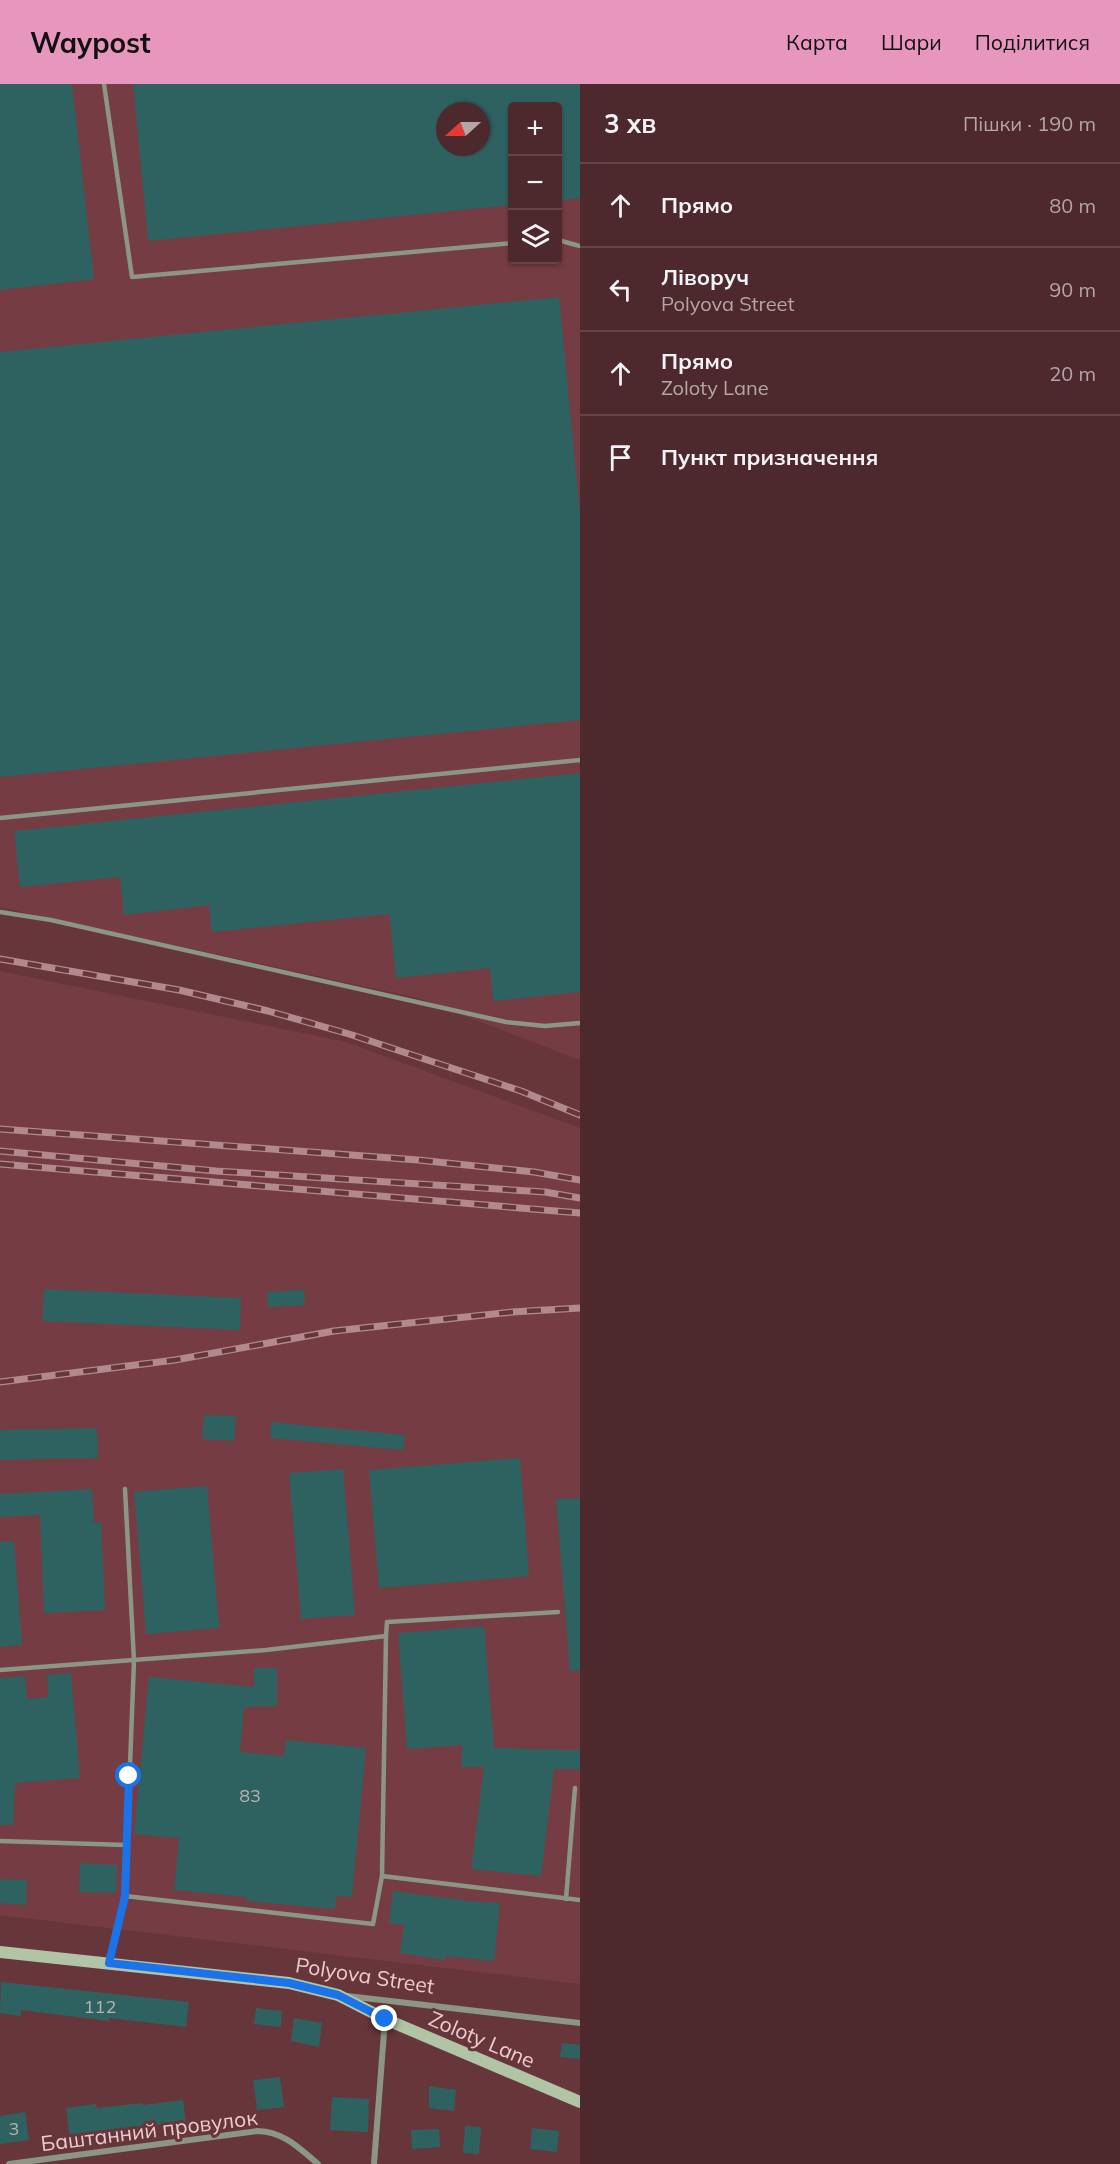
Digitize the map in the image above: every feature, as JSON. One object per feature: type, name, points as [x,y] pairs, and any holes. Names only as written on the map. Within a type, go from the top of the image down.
[{"type":"main road","name":"Polyova Street","points":[[0,1952],[289,1983],[338,1995]]},
{"type":"main road","name":"Zoloty Lane","points":[[338,1995],[385,2019],[580,2102]]},
{"type":"street","name":"Polyova Street","points":[[338,1995],[580,2023]]},
{"type":"street","points":[[374,2164],[385,2019]]},
{"type":"street","name":"Баштанний провулок","points":[[9,2164],[258,2130],[278,2134],[291,2140],[318,2164]]},
{"type":"lane","points":[[104,84],[132,277],[508,243]]},
{"type":"lane","points":[[562,241],[580,246]]},
{"type":"lane","points":[[0,818],[580,760]]},
{"type":"lane","points":[[0,912],[51,920],[506,1022],[544,1026],[580,1023]]},
{"type":"lane","points":[[109,1963],[125,1896],[134,1662],[125,1489]]},
{"type":"lane","points":[[125,1896],[373,1924],[382,1876],[387,1622],[558,1612]]},
{"type":"lane","points":[[0,1671],[134,1662],[386,1636]]},
{"type":"lane","points":[[566,1899],[575,1788]]},
{"type":"lane","points":[[0,1841],[126,1845]]},
{"type":"lane","points":[[382,1876],[580,1900]]},
{"type":"shaded area","points":[[0,84],[580,84],[580,1060],[418,998],[0,907]]},
{"type":"shaded area","points":[[0,971],[346,1042],[580,1128],[580,1984],[0,1915]]},
{"type":"building","points":[[0,84],[72,84],[94,279],[0,290]]},
{"type":"building","points":[[133,84],[580,84],[580,198],[562,200],[562,102],[508,102],[508,205],[148,241]]},
{"type":"building","points":[[559,297],[580,514],[580,720],[0,777],[0,352]]},
{"type":"building","points":[[580,773],[580,992],[493,1001],[490,968],[396,978],[389,914],[212,932],[209,905],[124,915],[120,877],[20,887],[14,831]]},
{"type":"building","points":[[44,1289],[241,1298],[240,1330],[42,1321]]},
{"type":"building","points":[[304,1290],[305,1305],[268,1307],[267,1292]]},
{"type":"building","points":[[204,1415],[236,1416],[234,1441],[202,1439]]},
{"type":"building","points":[[271,1422],[405,1435],[403,1450],[270,1438]]},
{"type":"building","points":[[97,1428],[98,1458],[0,1460],[0,1430]]},
{"type":"building","points":[[520,1458],[529,1576],[379,1588],[369,1470]]},
{"type":"building","points":[[343,1469],[355,1615],[301,1619],[289,1473]]},
{"type":"building","points":[[207,1486],[219,1628],[146,1634],[134,1492]]},
{"type":"building","points":[[92,1489],[94,1523],[101,1522],[105,1610],[44,1613],[40,1515],[0,1517],[0,1494]]},
{"type":"building","points":[[580,1498],[580,1670],[570,1671],[556,1499]]},
{"type":"building","points":[[14,1541],[22,1645],[0,1647],[0,1542]]},
{"type":"building","points":[[484,1626],[494,1748],[580,1750],[580,1769],[554,1769],[541,1876],[471,1869],[484,1767],[461,1767],[462,1745],[407,1749],[398,1633]]},
{"type":"building","points":[[254,1668],[277,1668],[277,1706],[244,1707],[240,1752],[284,1756],[286,1740],[366,1748],[352,1897],[336,1896],[335,1909],[246,1901],[247,1897],[174,1890],[179,1838],[134,1834],[149,1677],[254,1687]]},
{"type":"building","points":[[71,1673],[80,1778],[15,1783],[13,1825],[0,1825],[0,1678],[25,1676],[27,1699],[48,1697],[47,1675]]},
{"type":"building","points":[[80,1863],[117,1865],[116,1893],[79,1892]]},
{"type":"building","points":[[0,1879],[27,1880],[26,1905],[0,1903]]},
{"type":"building","points":[[393,1891],[500,1903],[494,1961],[446,1956],[445,1960],[400,1953],[404,1925],[389,1923]]},
{"type":"building","points":[[1,1982],[189,2002],[186,2027],[109,2018],[109,2021],[21,2010],[21,2016],[0,2013]]},
{"type":"building","points":[[256,2008],[282,2011],[281,2027],[254,2024]]},
{"type":"building","points":[[294,2018],[322,2023],[319,2047],[291,2041]]},
{"type":"building","points":[[562,2043],[580,2045],[580,2059],[560,2057]]},
{"type":"building","points":[[280,2077],[284,2107],[257,2110],[253,2080]]},
{"type":"building","points":[[429,2086],[456,2090],[454,2111],[429,2108]]},
{"type":"building","points":[[332,2097],[369,2099],[368,2132],[330,2130]]},
{"type":"building","points":[[183,2100],[186,2122],[100,2131],[100,2135],[70,2139],[66,2108],[96,2104],[97,2108],[142,2103],[143,2105]]},
{"type":"building","points":[[25,2112],[29,2140],[0,2144],[0,2116]]},
{"type":"building","points":[[465,2126],[481,2127],[479,2154],[463,2153]]},
{"type":"building","points":[[532,2128],[559,2131],[557,2152],[530,2149]]},
{"type":"building","points":[[439,2129],[440,2147],[412,2149],[411,2130]]},
{"type":"railway","points":[[0,959],[179,990],[268,1011],[349,1034],[521,1091],[580,1115]]},
{"type":"railway","points":[[0,1129],[418,1160],[534,1172],[580,1180]]},
{"type":"railway","points":[[0,1151],[216,1171],[545,1192],[580,1198]]},
{"type":"railway","points":[[0,1164],[580,1213]]},
{"type":"railway","points":[[0,1382],[175,1360],[334,1331],[512,1312],[580,1308]]},
{"type":"route","points":[[129,1776],[125,1896],[109,1963],[289,1983],[338,1995],[385,2019]]}]
